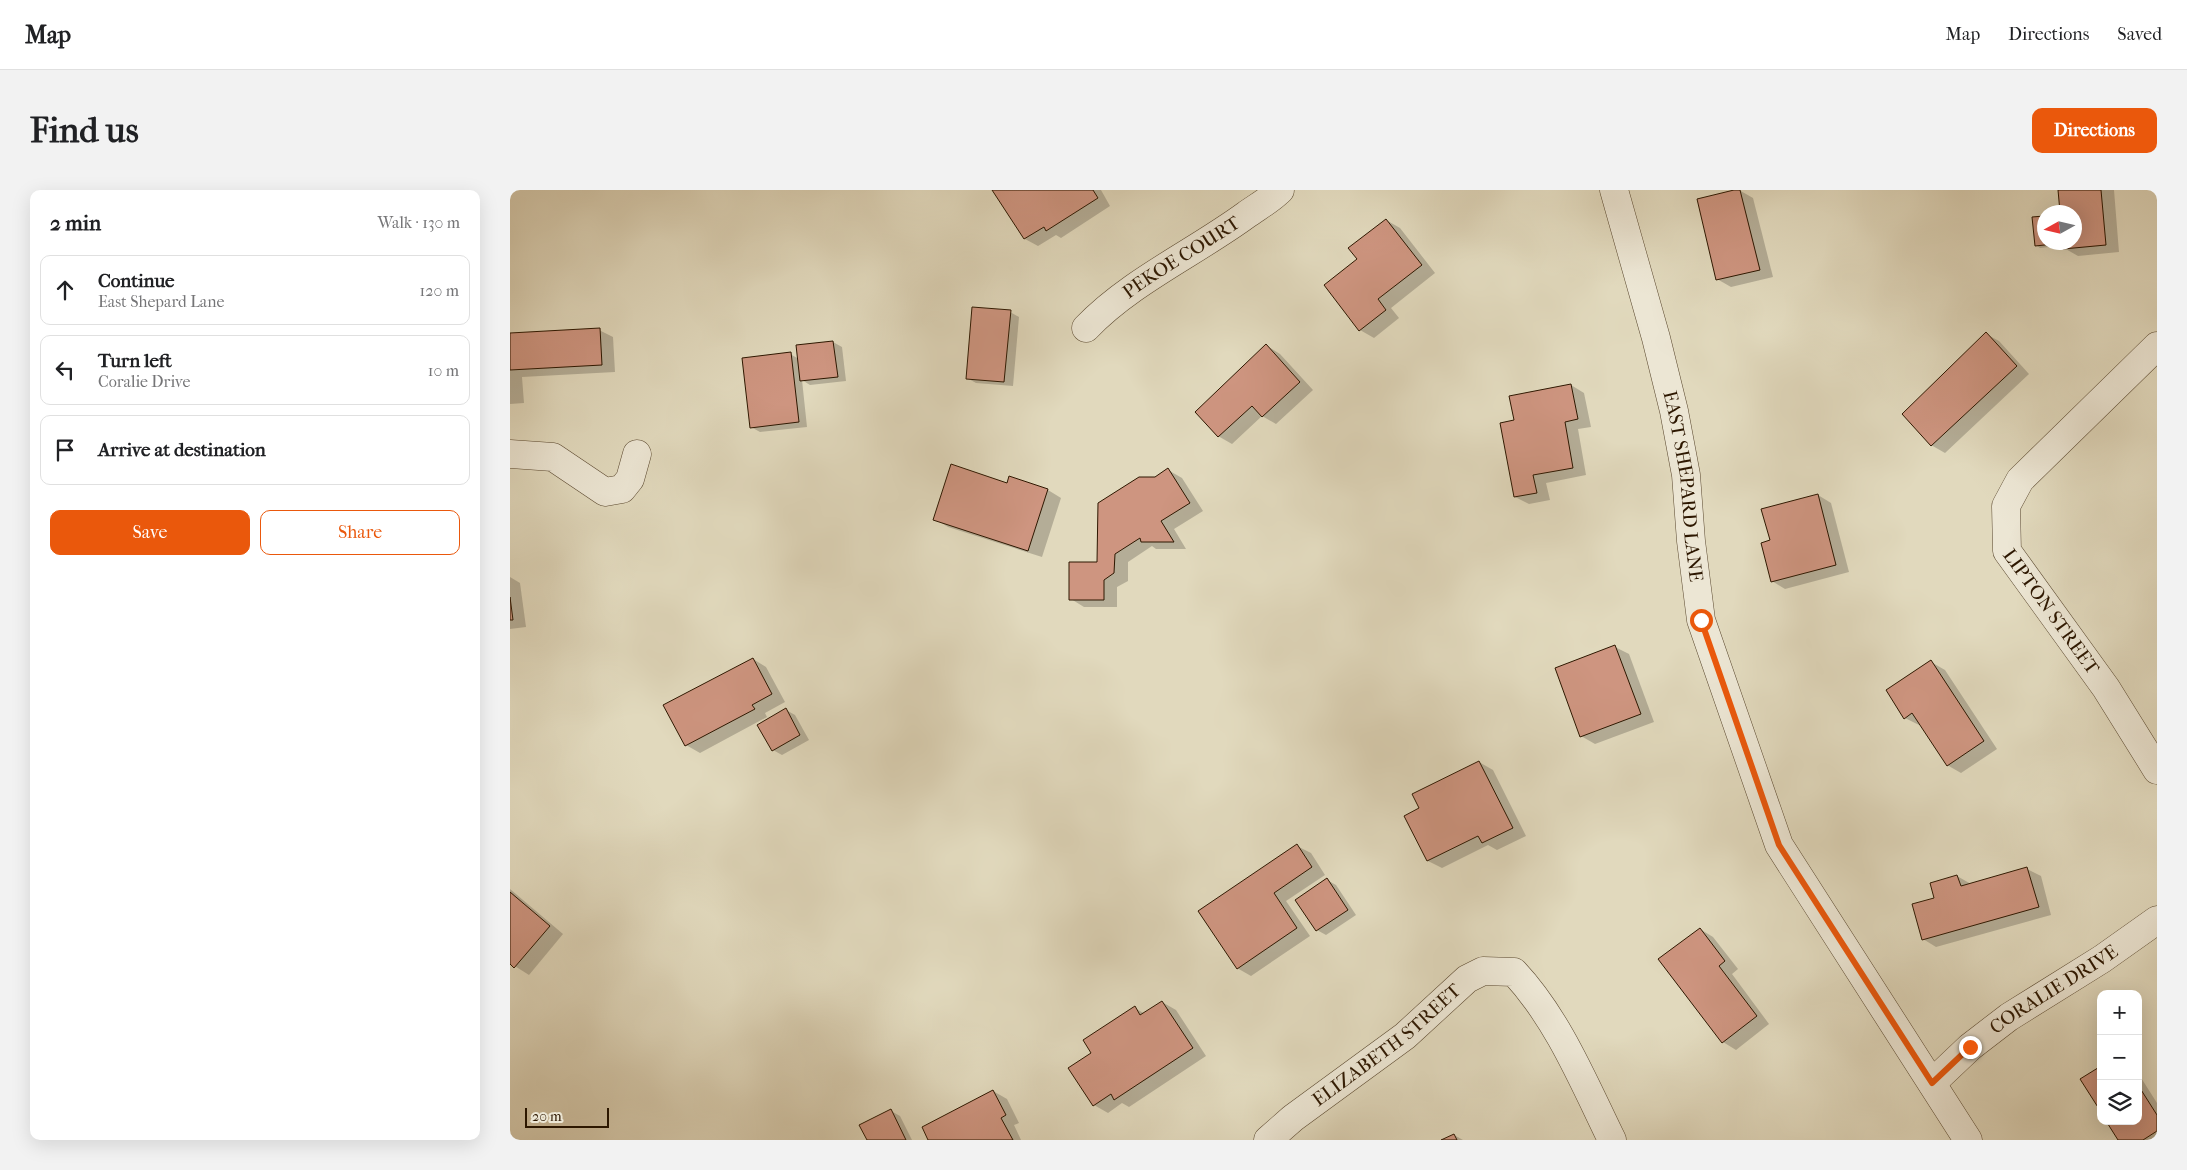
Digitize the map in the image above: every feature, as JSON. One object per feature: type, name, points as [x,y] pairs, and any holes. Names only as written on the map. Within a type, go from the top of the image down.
[{"type":"street","name":"PEKOE COURT","points":[[1086,328],[1100,314],[1161,269],[1185,257],[1280,190]]},
{"type":"street","name":"EAST SHEPARD LANE","points":[[1614,190],[1656,338],[1676,420],[1686,475],[1691,540],[1701,620],[1779,845],[1968,1140]]},
{"type":"street","name":"LIPTON STREET","points":[[2157,346],[2020,480],[2006,506],[2005,524],[2007,551],[2106,688],[2157,770]]},
{"type":"street","points":[[510,454],[553,457],[604,492],[622,489],[630,479],[637,454]]},
{"type":"street","name":"CORALIE DRIVE","points":[[1932,1083],[1970,1047],[2009,1018],[2102,959],[2157,920]]},
{"type":"street","name":"ELIZABETH STREET","points":[[1268,1140],[1293,1118],[1405,1036],[1467,979],[1483,971],[1514,972],[1532,993],[1578,1069],[1612,1140]]},
{"type":"building","points":[[992,190],[1093,190],[1098,198],[1046,231],[1044,227],[1024,239]]},
{"type":"building","points":[[1740,190],[1760,270],[1716,280],[1697,199]]},
{"type":"building","points":[[2058,190],[2101,190],[2106,245],[2082,247],[2082,205],[2059,205]]},
{"type":"building","points":[[2032,217],[2037,217],[2037,246],[2035,246]]},
{"type":"building","points":[[1386,219],[1422,265],[1378,299],[1386,310],[1359,331],[1324,285],[1357,259],[1348,248]]},
{"type":"building","points":[[972,307],[1011,310],[1004,382],[966,379]]},
{"type":"building","points":[[600,328],[602,365],[510,370],[510,333]]},
{"type":"building","points":[[1986,332],[2017,366],[1931,446],[1902,414]]},
{"type":"building","points":[[833,341],[838,377],[800,381],[796,345]]},
{"type":"building","points":[[1266,344],[1300,382],[1262,417],[1252,406],[1218,437],[1195,412]]},
{"type":"building","points":[[791,352],[799,422],[750,428],[742,358]]},
{"type":"building","points":[[1571,384],[1578,419],[1565,422],[1573,468],[1533,475],[1537,493],[1514,497],[1500,423],[1514,420],[1509,396]]},
{"type":"building","points":[[951,464],[1007,483],[1009,476],[1048,489],[1028,551],[933,520]]},
{"type":"building","points":[[1168,468],[1190,503],[1161,521],[1174,542],[1141,542],[1140,538],[1115,554],[1114,573],[1104,580],[1104,600],[1069,600],[1069,562],[1097,562],[1098,503],[1139,477],[1155,477]]},
{"type":"building","points":[[1818,494],[1836,565],[1771,582],[1761,543],[1770,540],[1761,509]]},
{"type":"building","points":[[510,597],[513,620],[510,620]]},
{"type":"building","points":[[1615,645],[1641,714],[1580,737],[1555,668]]},
{"type":"building","points":[[753,658],[772,694],[752,705],[755,709],[685,746],[663,705]]},
{"type":"building","points":[[1931,660],[1984,741],[1947,766],[1912,713],[1904,719],[1886,690]]},
{"type":"building","points":[[786,708],[800,735],[772,751],[757,725]]},
{"type":"building","points":[[1479,761],[1513,828],[1482,843],[1478,836],[1427,861],[1404,816],[1419,808],[1412,794]]},
{"type":"building","points":[[1297,844],[1312,867],[1274,893],[1297,928],[1237,969],[1198,911]]},
{"type":"building","points":[[2027,867],[2039,907],[1922,940],[1912,904],[1934,898],[1930,883],[1957,875],[1961,886]]},
{"type":"building","points":[[1327,878],[1348,910],[1316,931],[1295,900]]},
{"type":"building","points":[[510,892],[550,926],[514,968],[510,964]]},
{"type":"building","points":[[1700,928],[1725,961],[1719,966],[1757,1016],[1722,1043],[1658,959]]},
{"type":"building","points":[[1162,1001],[1193,1048],[1114,1100],[1111,1094],[1093,1106],[1068,1068],[1091,1053],[1083,1040],[1135,1006],[1140,1015]]},
{"type":"building","points":[[2097,1068],[2097,1106],[2080,1079]]},
{"type":"building","points":[[993,1090],[1006,1115],[1001,1118],[1013,1140],[928,1140],[922,1127]]},
{"type":"building","points":[[2142,1091],[2157,1115],[2157,1131],[2143,1140],[2118,1140],[2109,1125],[2142,1125]]},
{"type":"building","points":[[891,1109],[906,1140],[867,1140],[859,1125]]},
{"type":"building","points":[[1454,1134],[1457,1140],[1441,1140]]},
{"type":"route","points":[[1701,620],[1712,658],[1728,696],[1779,845],[1932,1083],[1970,1047]]}]
